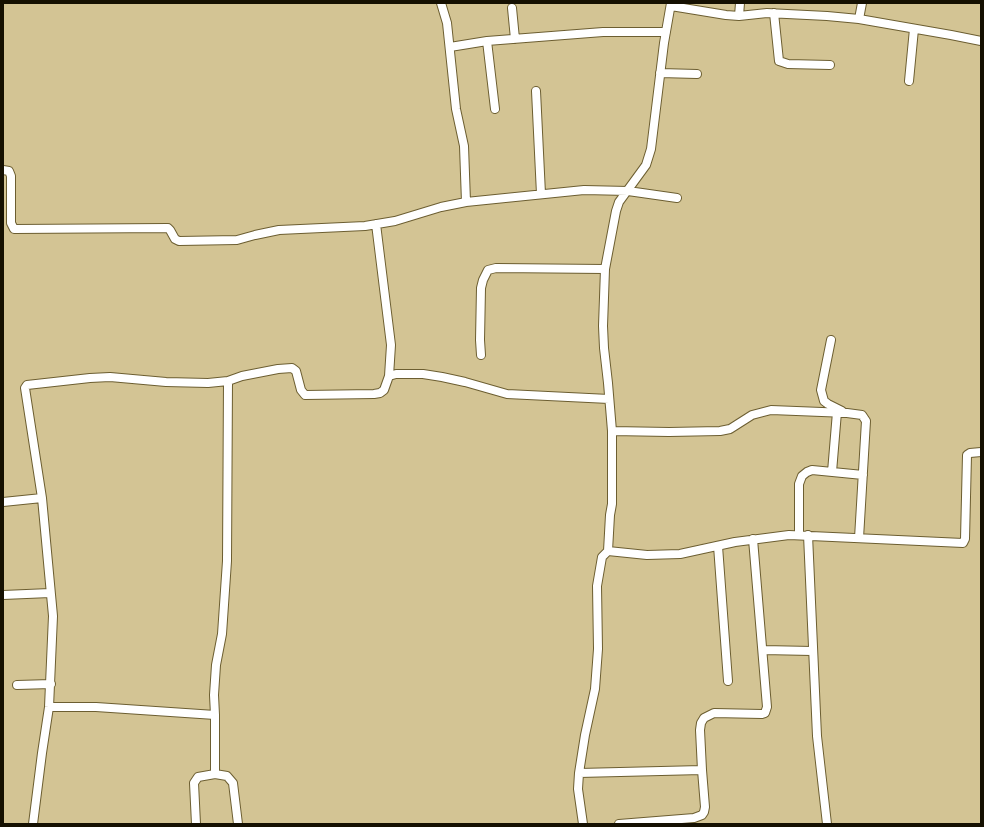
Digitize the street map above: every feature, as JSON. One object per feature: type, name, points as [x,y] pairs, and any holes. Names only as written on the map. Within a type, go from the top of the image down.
[{"type":"street","points":[[441,3],[447,23],[456,109],[464,146],[466,202]]},
{"type":"street","points":[[739,16],[740,3]]},
{"type":"street","points":[[859,19],[862,3]]},
{"type":"street","points":[[608,551],[613,483],[612,431],[603,326],[605,269],[616,210],[646,165],[649,158],[671,4],[710,14],[739,16],[774,13],[859,19],[981,41]]},
{"type":"street","points":[[512,8],[516,39]]},
{"type":"street","points":[[774,13],[779,61],[788,64],[830,65]]},
{"type":"street","points":[[909,81],[914,29]]},
{"type":"street","points":[[450,47],[486,40],[603,32],[666,32]]},
{"type":"street","points":[[486,40],[495,109]]},
{"type":"street","points":[[660,73],[697,74]]},
{"type":"street","points":[[536,91],[541,194]]},
{"type":"street","points":[[3,170],[11,173],[11,223],[12,227],[16,229],[168,228],[175,239],[179,241],[237,240],[279,230],[376,224],[395,221],[441,207],[466,202],[584,190],[628,191],[677,198]]},
{"type":"street","points":[[33,824],[49,707],[53,616],[42,498],[25,388],[27,385],[110,377],[166,382],[228,381],[242,376],[278,369],[292,368],[296,371],[301,390],[305,395],[380,393],[384,390],[389,376],[391,345],[376,224]]},
{"type":"street","points":[[481,355],[481,288],[488,270],[496,268],[605,269]]},
{"type":"street","points":[[831,340],[820,390],[824,401],[847,413]]},
{"type":"street","points":[[389,376],[396,374],[442,376],[507,394],[609,399]]},
{"type":"street","points":[[215,774],[214,695],[216,665],[222,634],[227,557],[228,381]]},
{"type":"street","points":[[612,431],[720,431],[730,429],[752,415],[771,410],[836,412],[862,415],[866,421],[859,538]]},
{"type":"street","points":[[832,472],[836,412]]},
{"type":"street","points":[[583,824],[578,788],[579,773],[585,735],[594,696],[596,674],[597,586],[603,554],[608,551],[665,555],[680,554],[753,539],[789,535],[963,542],[966,539],[967,455],[970,453],[981,452]]},
{"type":"street","points":[[827,824],[817,736],[800,480],[807,472],[812,470],[863,475]]},
{"type":"street","points":[[3,502],[42,498]]},
{"type":"street","points":[[619,824],[694,818],[702,815],[705,807],[700,730],[701,723],[704,718],[714,713],[762,714],[766,710],[763,650],[753,539]]},
{"type":"street","points":[[718,546],[728,681]]},
{"type":"street","points":[[3,596],[50,592]]},
{"type":"street","points":[[763,650],[812,651]]},
{"type":"street","points":[[17,685],[51,684]]},
{"type":"street","points":[[49,707],[96,707],[215,715]]},
{"type":"street","points":[[579,773],[702,770]]},
{"type":"street","points":[[196,824],[194,783],[198,777],[215,774],[227,776],[233,783],[238,824]]}]
